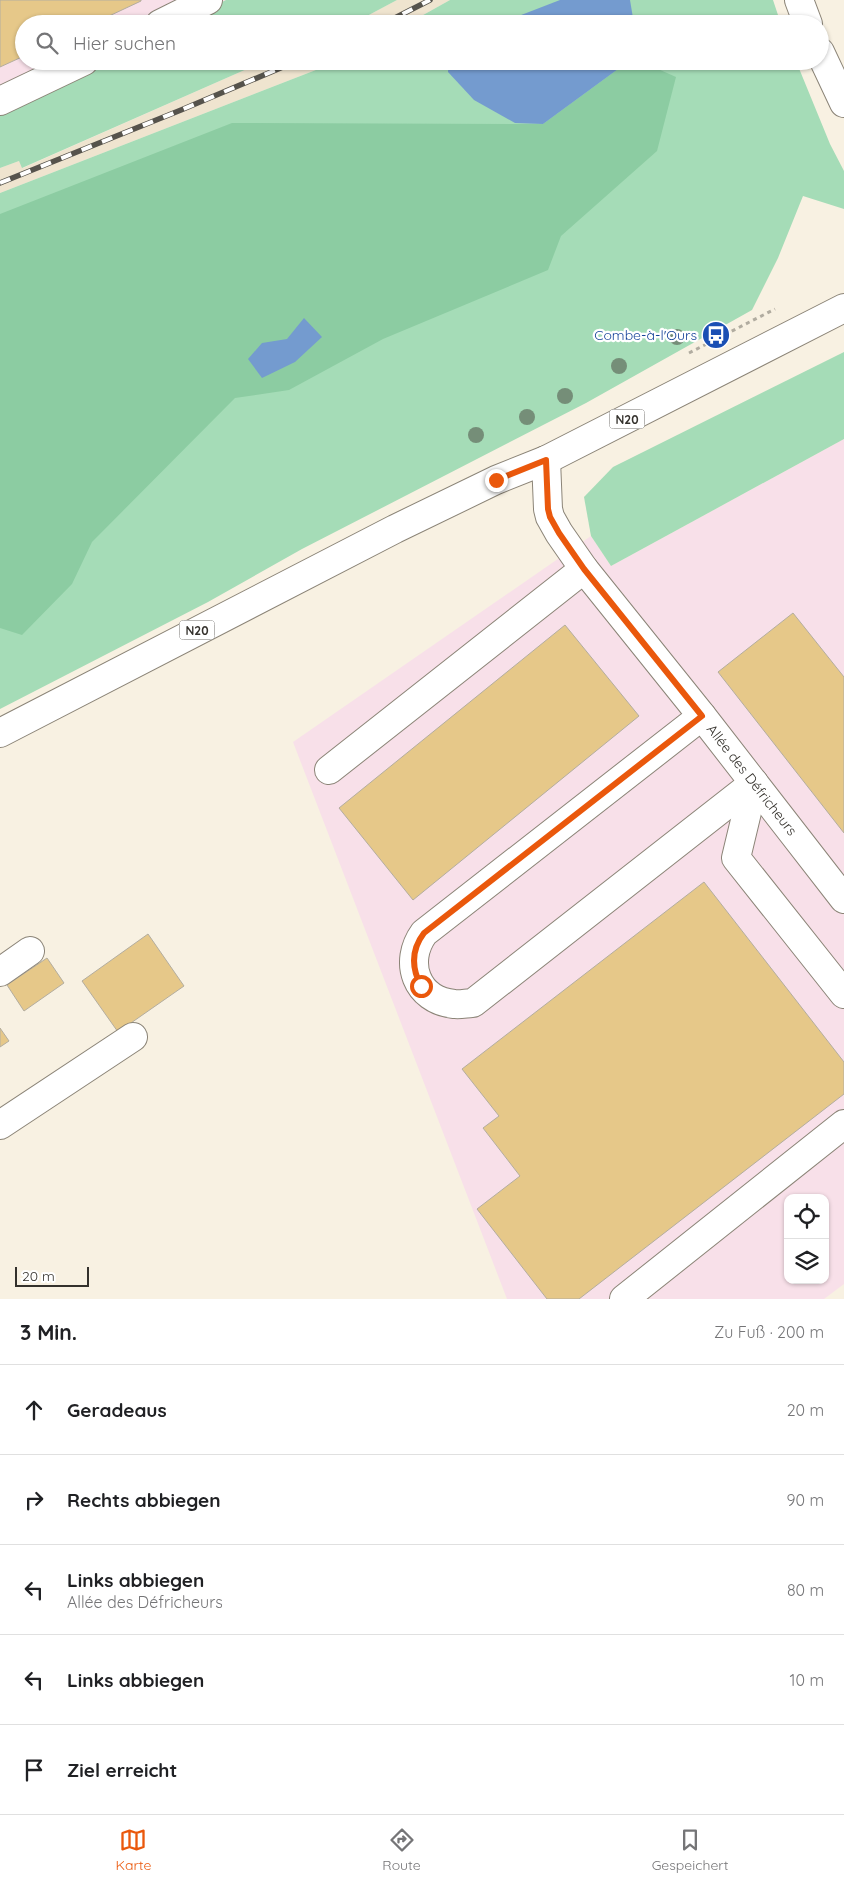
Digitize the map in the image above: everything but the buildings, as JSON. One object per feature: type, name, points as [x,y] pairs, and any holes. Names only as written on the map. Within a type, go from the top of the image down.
[{"type":"main road","points":[[178,15],[208,0]]},
{"type":"main road","points":[[799,0],[805,15]]},
{"type":"main road","points":[[0,101],[65,70]]},
{"type":"main road","points":[[829,70],[844,102]]},
{"type":"main road","name":"N20","points":[[0,733],[395,529],[496,480],[546,460],[844,308]]},
{"type":"main road","name":"Allée des Défricheurs","points":[[546,460],[546,486],[550,517],[559,533],[584,569],[702,716],[844,899]]},
{"type":"main road","points":[[329,770],[584,569]]},
{"type":"main road","points":[[702,716],[424,933],[415,948],[413,958],[416,977],[421,986],[437,999],[453,1004],[474,1003],[754,783]]},
{"type":"main road","points":[[754,783],[736,858],[844,994]]},
{"type":"main road","points":[[0,972],[30,951]]},
{"type":"main road","points":[[0,1125],[133,1037]]},
{"type":"main road","points":[[624,1299],[844,1124]]},
{"type":"path","points":[[689,354],[775,309]]},
{"type":"shaded area","points":[[0,0],[226,0],[196,15],[15,15],[15,70],[82,70],[0,110]]},
{"type":"shaded area","points":[[397,0],[450,0],[423,15],[369,15]]},
{"type":"shaded area","points":[[245,70],[316,70],[0,193],[0,168],[19,161],[23,168]]},
{"type":"shaded area","points":[[844,439],[844,1284],[824,1299],[507,1299],[293,742],[591,536],[611,566]]},
{"type":"green space","points":[[226,0],[397,0],[369,15],[196,15]]},
{"type":"green space","points":[[450,0],[773,0],[778,15],[423,15]]},
{"type":"green space","points":[[82,70],[245,70],[22,168],[19,161],[0,168],[0,110]]},
{"type":"green space","points":[[316,70],[800,70],[830,144],[844,171],[844,209],[803,196],[778,258],[752,310],[586,403],[302,549],[208,602],[0,709],[0,193]]},
{"type":"green space","points":[[617,70],[660,70],[676,77],[657,151],[561,236],[548,270],[383,339],[289,390],[235,398],[92,542],[72,584],[22,635],[0,628],[0,214],[232,123],[543,124]]},
{"type":"green space","points":[[844,352],[844,439],[611,566],[591,536],[584,497],[613,467]]},
{"type":"water","points":[[560,0],[630,0],[632,15],[521,15]]},
{"type":"water","points":[[448,70],[617,70],[543,124],[515,123],[474,100]]},
{"type":"water","points":[[304,318],[322,337],[295,362],[262,378],[248,359],[262,343],[287,339]]},
{"type":"railway","points":[[401,15],[430,0]]},
{"type":"railway","points":[[0,183],[276,70]]},
{"type":"place","name":"Combe-à-l'Ours","points":[[716,335]]},
{"type":"route","points":[[421,986],[416,977],[413,958],[415,948],[424,933],[702,716],[584,569],[559,533],[550,517],[548,509],[546,460],[496,480]]}]
